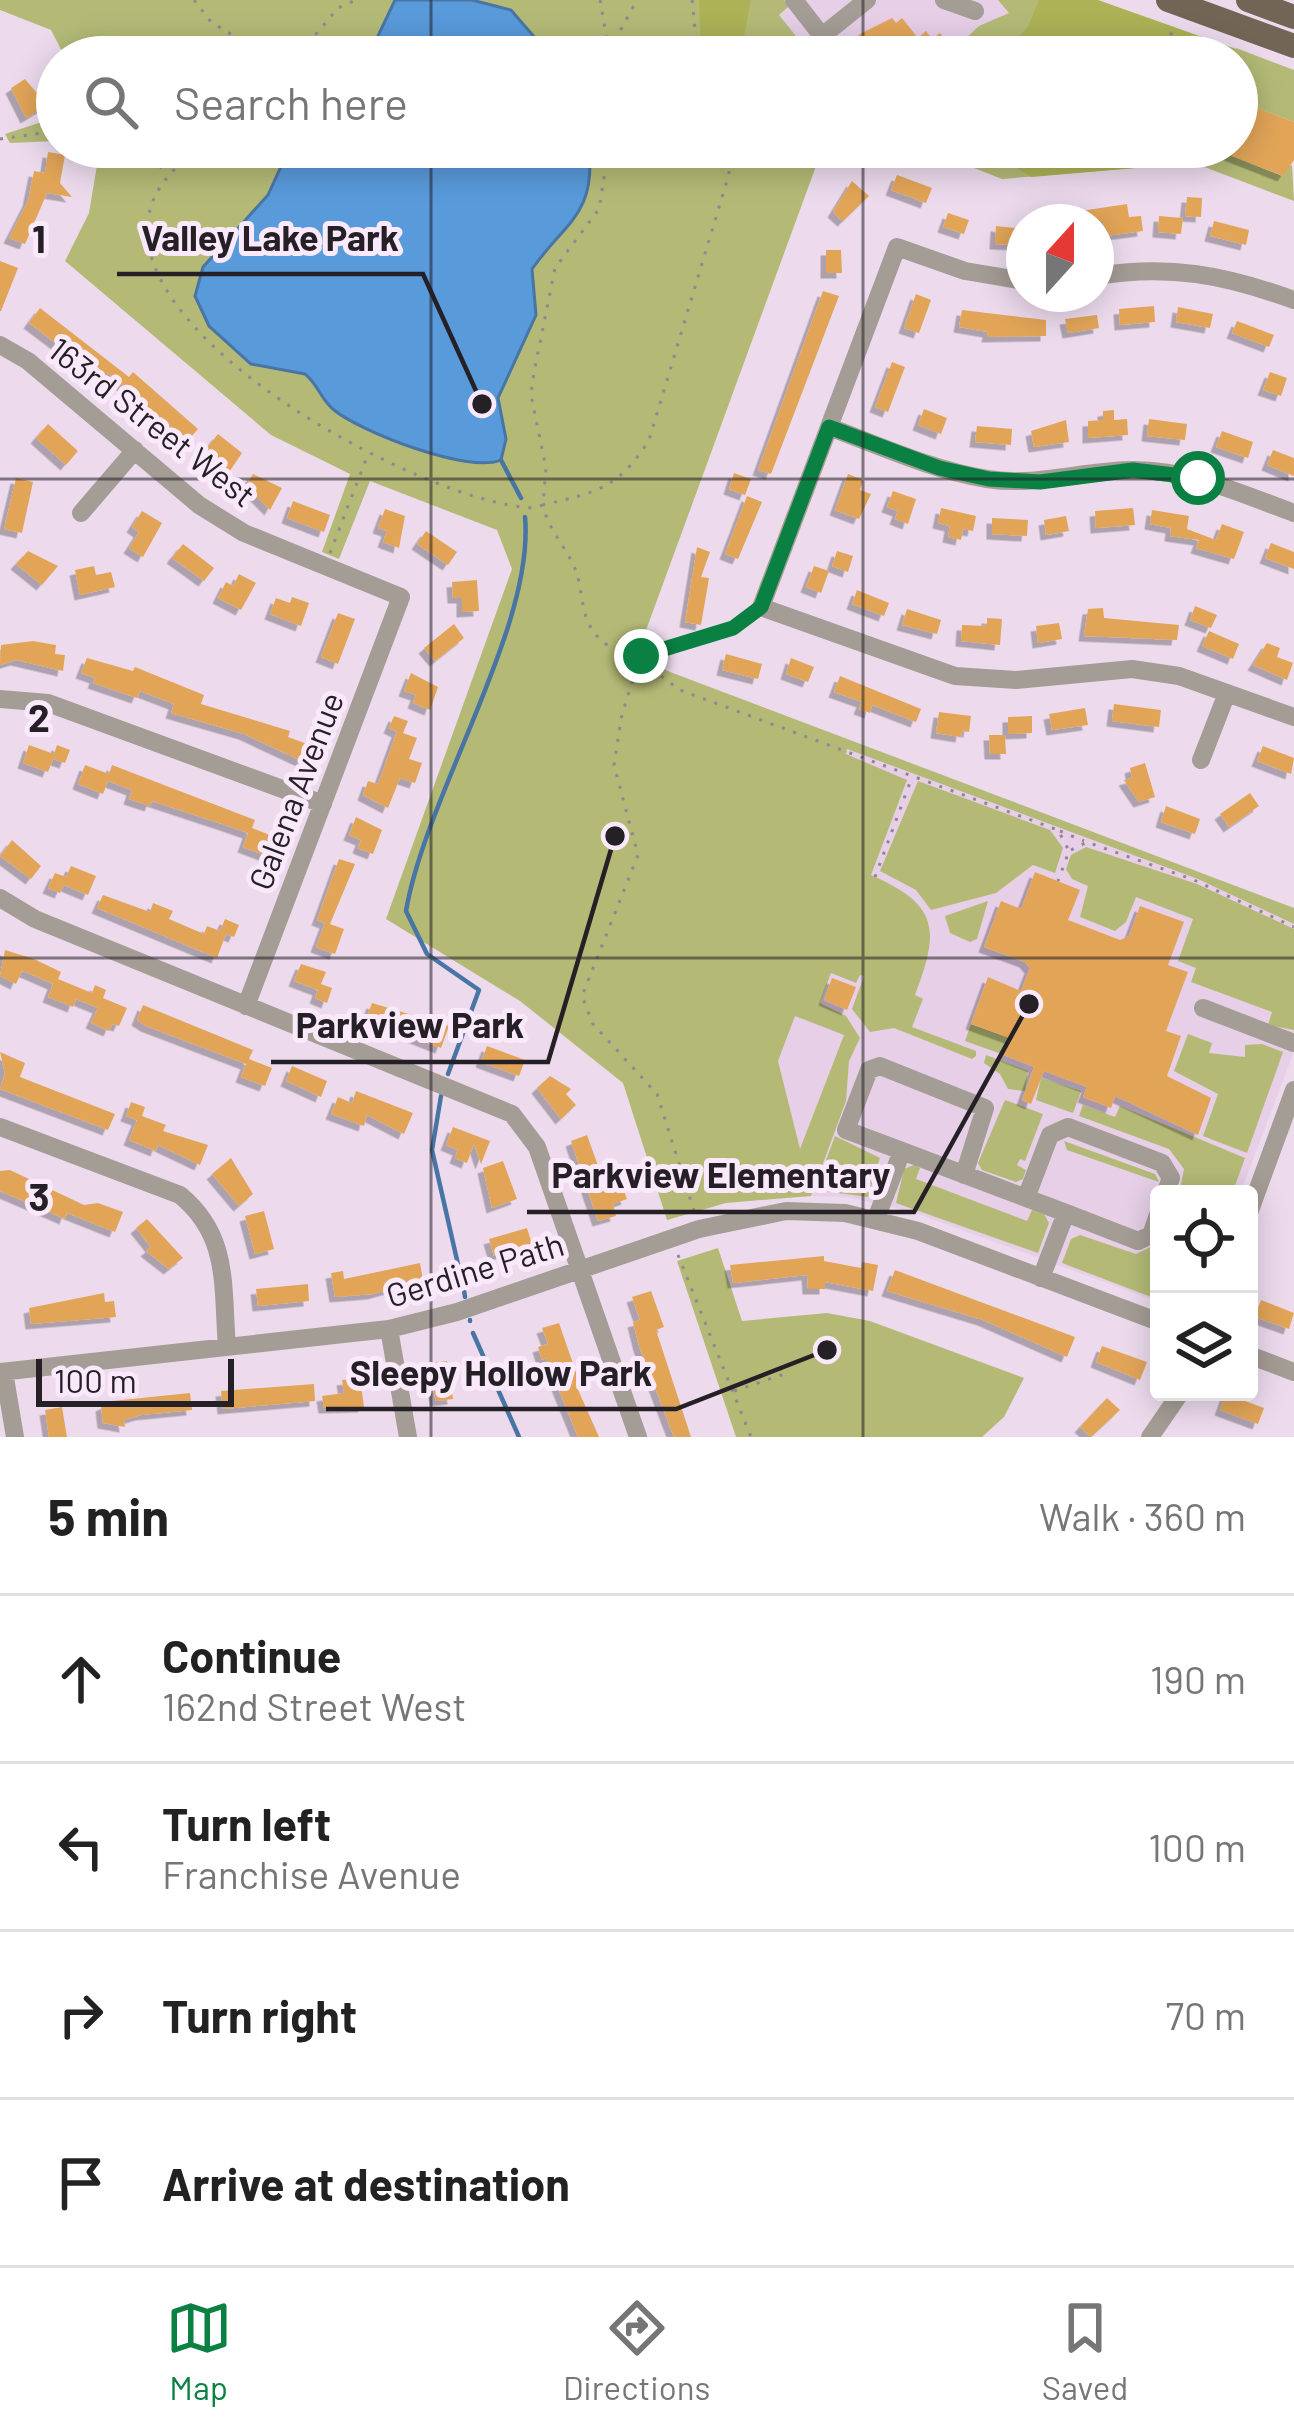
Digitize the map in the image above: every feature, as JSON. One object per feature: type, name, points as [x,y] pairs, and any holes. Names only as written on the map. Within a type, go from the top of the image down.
[{"type":"main road","points":[[1248,0],[1294,17]]},
{"type":"main road","points":[[1172,12],[1294,46]]},
{"type":"street","points":[[797,2],[822,36],[867,0]]},
{"type":"street","points":[[944,0],[975,11]]},
{"type":"street","points":[[1006,278],[964,272],[897,247],[761,607],[955,676],[1016,680],[1132,669],[1179,676],[1294,717]]},
{"type":"street","points":[[1114,272],[1144,268],[1201,271],[1294,300]]},
{"type":"street","name":"163rd Street West","points":[[0,345],[199,505],[244,533],[401,597]]},
{"type":"street","points":[[829,427],[939,468],[989,479],[1040,482],[1133,470],[1198,478],[1294,513]]},
{"type":"street","points":[[81,513],[135,450]]},
{"type":"street","name":"Galena Avenue","points":[[246,1006],[401,597]]},
{"type":"street","points":[[1202,760],[1227,692]]},
{"type":"street","points":[[0,699],[48,703],[323,804]]},
{"type":"street","points":[[0,898],[35,919],[512,1114],[538,1147],[638,1437]]},
{"type":"street","points":[[1203,1008],[1294,1043]]},
{"type":"street","points":[[964,1175],[985,1108],[880,1066],[869,1070],[846,1130],[964,1175],[1026,1198],[1138,1241],[1150,1235]]},
{"type":"street","points":[[1258,1189],[1294,1090]]},
{"type":"street","points":[[0,1127],[180,1195],[203,1214],[218,1241],[227,1347]]},
{"type":"street","points":[[1026,1198],[1050,1135],[1068,1127],[1162,1163],[1171,1178],[1168,1185]]},
{"type":"street","points":[[1274,1147],[1294,1154]]},
{"type":"street","points":[[876,1220],[902,1151]]},
{"type":"street","name":"Gerdine Path","points":[[2,1372],[389,1329],[699,1229],[786,1211],[876,1220],[1150,1319]]},
{"type":"street","points":[[1041,1278],[1066,1214]]},
{"type":"street","points":[[389,1329],[408,1437]]},
{"type":"street","points":[[1258,1358],[1294,1372]]},
{"type":"street","points":[[2,1372],[15,1437]]},
{"type":"street","points":[[1150,1437],[1175,1401]]},
{"type":"path","points":[[194,0],[211,22],[234,36]]},
{"type":"path","points":[[314,36],[344,0]]},
{"type":"path","points":[[338,8],[356,0]]},
{"type":"path","points":[[600,0],[606,36]]},
{"type":"path","points":[[618,36],[637,0]]},
{"type":"path","points":[[692,0],[696,36]]},
{"type":"path","points":[[0,139],[36,134]]},
{"type":"path","points":[[606,168],[599,209],[555,268],[531,395],[546,468],[543,505],[578,577],[590,625],[680,690],[1194,880],[1294,927]]},
{"type":"path","points":[[228,372],[309,428],[367,457],[488,504],[543,505],[600,490],[627,475],[649,440],[729,168]]},
{"type":"path","points":[[154,179],[162,169]]},
{"type":"path","points":[[325,566],[367,457]]},
{"type":"path","points":[[640,659],[733,628],[761,607]]},
{"type":"path","points":[[640,659],[622,714],[614,765],[638,855],[582,996],[593,1024],[661,1101],[699,1229]]},
{"type":"path","points":[[874,877],[913,775]]},
{"type":"path","points":[[1058,830],[1069,851]]},
{"type":"path","points":[[1058,881],[1069,851],[1087,842]]},
{"type":"path","points":[[672,1238],[751,1437]]},
{"type":"path","points":[[733,1392],[784,1374]]},
{"type":"shaded area","points":[[741,0],[1034,0],[992,36],[748,36]]},
{"type":"shaded area","points":[[849,742],[1294,908],[1294,1051],[1243,1185],[1150,1185],[1150,1299],[915,1213],[848,1197],[811,1196],[759,984]]},
{"type":"green space","points":[[0,0],[741,0],[738,36],[54,36],[51,30],[0,10]]},
{"type":"green space","points":[[699,0],[751,0],[744,36],[700,36]]},
{"type":"green space","points":[[751,0],[784,0],[789,6],[779,15],[796,36],[741,36]]},
{"type":"green space","points":[[998,0],[1060,0],[1157,36],[968,36],[1009,13]]},
{"type":"green space","points":[[1039,0],[1098,0],[1199,36],[1019,36]]},
{"type":"green space","points":[[1258,56],[1294,70],[1294,122],[1258,108]]},
{"type":"green space","points":[[36,124],[36,142],[10,143],[5,134]]},
{"type":"green space","points":[[1287,164],[1292,166],[1294,201],[1207,168],[1258,166],[1282,176]]},
{"type":"green space","points":[[96,168],[815,168],[641,644],[665,670],[1294,908],[1294,924],[1198,879],[847,749],[846,754],[907,780],[871,875],[910,897],[928,922],[928,953],[915,995],[923,999],[912,1027],[976,1051],[976,1056],[972,1059],[894,1028],[870,1032],[852,1009],[864,976],[856,983],[831,973],[820,1003],[846,1016],[860,1038],[849,1061],[846,1101],[811,1196],[726,1203],[667,1220],[623,1083],[520,1001],[386,919],[512,569],[497,530],[370,481],[339,559],[322,552],[350,474],[271,435],[65,261],[89,213]],"holes":[[[795,1016],[844,1035],[800,1149],[778,1061]]]},
{"type":"green space","points":[[974,168],[1134,168],[1002,179]]},
{"type":"green space","points":[[1017,168],[1136,168],[1031,177]]},
{"type":"green space","points":[[918,781],[1050,830],[1063,848],[1055,873],[1033,865],[996,893],[931,910],[916,890],[880,871]]},
{"type":"green space","points":[[1086,847],[1197,884],[1294,929],[1294,1030],[1268,1025],[1272,1012],[1191,982],[1196,968],[1178,961],[1193,919],[1136,897],[1126,922],[1115,931],[1080,917],[1088,886],[1072,879],[1066,869],[1071,855]]},
{"type":"green space","points":[[988,901],[977,939],[970,942],[950,933],[945,916]]},
{"type":"green space","points":[[971,1024],[1010,1038],[1004,1055],[965,1041]]},
{"type":"green space","points":[[1188,1034],[1212,1043],[1209,1053],[1245,1057],[1245,1045],[1262,1044],[1283,1052],[1247,1153],[1203,1136],[1218,1094],[1174,1071]]},
{"type":"green space","points":[[986,1055],[1028,1071],[1025,1091],[1008,1089],[1000,1074],[984,1063]]},
{"type":"green space","points":[[1041,1078],[1081,1091],[1073,1113],[1036,1100]]},
{"type":"green space","points":[[1005,1100],[1043,1114],[1025,1161],[1020,1159],[1017,1165],[1026,1170],[1023,1179],[1016,1182],[982,1170],[978,1163]]},
{"type":"green space","points":[[1083,1105],[1115,1117],[1120,1106],[1245,1158],[1235,1185],[1181,1185],[1184,1169],[1169,1149],[1079,1116]]},
{"type":"green space","points":[[835,1136],[880,1158],[868,1197],[815,1190]]},
{"type":"green space","points":[[1064,1141],[1155,1174],[1159,1182],[1067,1150]]},
{"type":"green space","points":[[920,1168],[916,1179],[1027,1221],[1032,1210],[1044,1214],[1049,1223],[1038,1253],[896,1203],[904,1169]]},
{"type":"green space","points":[[1080,1235],[1136,1254],[1150,1247],[1150,1297],[1062,1263],[1071,1239]]},
{"type":"green space","points":[[718,1248],[742,1321],[827,1313],[870,1321],[1024,1378],[1004,1417],[982,1437],[736,1437],[677,1261]]},
{"type":"water","points":[[395,0],[472,0],[511,10],[533,36],[378,36]]},
{"type":"water","points":[[280,168],[590,168],[588,188],[576,216],[532,269],[536,315],[498,398],[506,439],[501,460],[486,463],[441,456],[367,429],[334,410],[305,374],[251,364],[209,326],[195,296],[203,267],[268,195]]},
{"type":"building","points":[[902,18],[916,36],[858,36]]},
{"type":"building","points":[[25,79],[36,92],[36,112],[26,118],[11,88]]},
{"type":"building","points":[[1258,108],[1294,122],[1294,160],[1283,176],[1258,166]]},
{"type":"building","points":[[46,168],[63,168],[60,183],[72,197],[47,193],[25,244],[9,238],[28,201],[34,171],[45,173]]},
{"type":"building","points":[[897,175],[932,188],[926,203],[891,190]]},
{"type":"building","points":[[852,181],[869,196],[843,221],[833,212]]},
{"type":"building","points":[[1187,197],[1202,198],[1201,217],[1185,216]]},
{"type":"building","points":[[1127,204],[1129,217],[1141,216],[1143,231],[1114,235],[1114,206]]},
{"type":"building","points":[[948,213],[969,220],[964,234],[943,227]]},
{"type":"building","points":[[1159,216],[1183,218],[1181,234],[1158,232]]},
{"type":"building","points":[[1214,221],[1249,230],[1246,245],[1210,236]]},
{"type":"building","points":[[996,226],[1006,227],[1006,244],[995,244]]},
{"type":"building","points":[[826,250],[841,250],[842,273],[826,273]]},
{"type":"building","points":[[0,261],[18,268],[1,311],[0,311]]},
{"type":"building","points":[[823,291],[839,296],[771,474],[758,470]]},
{"type":"building","points":[[916,294],[931,300],[919,333],[904,328]]},
{"type":"building","points":[[1154,306],[1155,322],[1120,325],[1119,309]]},
{"type":"building","points":[[1178,307],[1213,314],[1210,328],[1176,322]]},
{"type":"building","points":[[40,308],[129,377],[133,372],[198,429],[182,447],[166,434],[172,427],[147,407],[142,413],[128,401],[134,395],[108,373],[103,379],[29,323]]},
{"type":"building","points":[[962,310],[1046,320],[1046,336],[987,337],[988,332],[959,327]]},
{"type":"building","points":[[1097,315],[1099,328],[1068,333],[1065,319]]},
{"type":"building","points":[[1237,321],[1274,335],[1269,347],[1232,333]]},
{"type":"building","points":[[892,362],[905,367],[888,412],[875,407]]},
{"type":"building","points":[[1270,372],[1287,378],[1281,396],[1263,390]]},
{"type":"building","points":[[924,409],[947,418],[941,434],[918,425]]},
{"type":"building","points":[[1114,410],[1114,420],[1127,419],[1128,435],[1088,438],[1088,421],[1103,420],[1103,411]]},
{"type":"building","points":[[1149,419],[1187,424],[1185,440],[1147,436]]},
{"type":"building","points":[[1066,420],[1069,442],[1034,447],[1031,431]]},
{"type":"building","points":[[48,424],[78,451],[66,465],[36,438]]},
{"type":"building","points":[[977,426],[1012,429],[1011,445],[975,442]]},
{"type":"building","points":[[1222,431],[1253,442],[1248,458],[1216,447]]},
{"type":"building","points":[[218,434],[242,453],[223,481],[208,469],[218,456],[207,448]]},
{"type":"building","points":[[1273,450],[1294,458],[1294,476],[1267,465]]},
{"type":"building","points":[[734,473],[751,479],[745,495],[729,489]]},
{"type":"building","points":[[253,474],[282,488],[270,510],[246,486]]},
{"type":"building","points":[[848,474],[863,480],[860,490],[871,494],[859,519],[835,510]]},
{"type":"building","points":[[16,478],[33,482],[22,533],[4,529]]},
{"type":"building","points":[[893,491],[916,499],[908,524],[895,519],[898,511],[887,507]]},
{"type":"building","points":[[747,496],[762,502],[738,559],[725,554]]},
{"type":"building","points":[[293,501],[330,515],[324,532],[287,518]]},
{"type":"building","points":[[941,508],[976,516],[973,531],[963,529],[961,540],[948,537],[950,526],[938,523]]},
{"type":"building","points":[[1133,508],[1135,525],[1096,528],[1095,511]]},
{"type":"building","points":[[385,509],[405,516],[399,548],[383,542],[387,531],[378,528]]},
{"type":"building","points":[[1152,510],[1189,516],[1187,529],[1216,540],[1222,524],[1244,532],[1234,559],[1196,548],[1199,540],[1170,536],[1171,528],[1150,524]]},
{"type":"building","points":[[142,511],[162,523],[143,557],[129,548],[139,532],[132,527]]},
{"type":"building","points":[[1066,516],[1069,531],[1046,535],[1044,520]]},
{"type":"building","points":[[992,518],[1028,520],[1027,536],[992,534]]},
{"type":"building","points":[[426,531],[457,552],[448,565],[417,544]]},
{"type":"building","points":[[1271,543],[1294,552],[1294,569],[1265,558]]},
{"type":"building","points":[[183,544],[214,568],[204,581],[172,558]]},
{"type":"building","points":[[697,547],[710,552],[701,577],[709,578],[701,625],[685,622]]},
{"type":"building","points":[[28,551],[58,566],[42,585],[16,564]]},
{"type":"building","points":[[837,551],[853,556],[848,572],[832,566]]},
{"type":"building","points":[[94,566],[96,575],[111,572],[115,587],[80,595],[75,570]]},
{"type":"building","points":[[814,566],[829,571],[821,593],[806,587]]},
{"type":"building","points":[[239,574],[256,583],[241,610],[218,598],[226,582],[233,586]]},
{"type":"building","points":[[477,580],[479,611],[462,612],[462,598],[453,598],[452,582]]},
{"type":"building","points":[[857,590],[889,603],[884,616],[852,604]]},
{"type":"building","points":[[292,597],[309,603],[301,626],[270,614],[276,598],[290,603]]},
{"type":"building","points":[[1195,606],[1217,615],[1211,628],[1190,620]]},
{"type":"building","points":[[1103,608],[1104,618],[1179,625],[1177,640],[1084,636],[1088,609]]},
{"type":"building","points":[[907,609],[941,620],[937,634],[902,625]]},
{"type":"building","points":[[338,613],[355,619],[338,664],[321,657]]},
{"type":"building","points":[[987,618],[1002,619],[1000,645],[961,641],[962,625],[987,626]]},
{"type":"building","points":[[1059,623],[1062,639],[1038,643],[1036,626]]},
{"type":"building","points":[[454,624],[464,638],[435,661],[424,648]]},
{"type":"building","points":[[1209,631],[1239,644],[1233,659],[1202,646]]},
{"type":"building","points":[[33,641],[56,645],[55,654],[65,655],[63,671],[16,660],[0,665],[1,645]]},
{"type":"building","points":[[1267,643],[1280,648],[1277,657],[1293,663],[1287,680],[1253,665]]},
{"type":"building","points":[[726,654],[762,664],[758,679],[722,670]]},
{"type":"building","points":[[87,658],[133,671],[135,667],[204,695],[201,704],[290,731],[288,737],[310,745],[304,762],[244,734],[171,713],[174,704],[140,691],[137,698],[93,683],[95,678],[81,673]]},
{"type":"building","points":[[791,658],[814,667],[808,682],[786,674]]},
{"type":"building","points":[[411,673],[438,687],[430,710],[413,703],[416,695],[404,691]]},
{"type":"building","points":[[840,676],[921,709],[916,722],[872,705],[870,713],[859,709],[862,702],[834,692]]},
{"type":"building","points":[[1114,704],[1161,710],[1159,727],[1112,721]]},
{"type":"building","points":[[1085,708],[1088,725],[1052,730],[1049,714]]},
{"type":"building","points":[[939,712],[971,716],[969,732],[962,731],[961,737],[936,733]]},
{"type":"building","points":[[394,716],[408,721],[403,733],[417,738],[409,759],[422,763],[415,783],[400,778],[388,808],[363,795],[368,781],[378,784],[397,732],[389,728]]},
{"type":"building","points":[[1032,716],[1032,733],[1008,734],[1008,717]]},
{"type":"building","points":[[989,735],[1005,735],[1006,754],[990,754]]},
{"type":"building","points":[[29,745],[54,754],[57,745],[70,750],[65,763],[53,759],[48,772],[23,763]]},
{"type":"building","points":[[1263,746],[1294,758],[1291,774],[1257,761]]},
{"type":"building","points":[[1145,763],[1155,797],[1139,802],[1124,780],[1132,778],[1130,768]]},
{"type":"building","points":[[85,765],[109,774],[112,765],[255,820],[252,828],[275,837],[267,856],[243,847],[248,833],[152,801],[150,806],[129,799],[132,790],[108,781],[103,794],[78,784]]},
{"type":"building","points":[[1250,793],[1259,806],[1229,827],[1220,814]]},
{"type":"building","points":[[1166,806],[1200,819],[1195,834],[1161,822]]},
{"type":"building","points":[[356,817],[382,830],[373,854],[358,848],[361,840],[349,835]]},
{"type":"building","points":[[12,840],[41,866],[31,879],[0,856]]},
{"type":"building","points":[[339,859],[355,864],[330,924],[344,929],[335,954],[316,947],[325,923],[317,920]]},
{"type":"building","points":[[71,866],[96,876],[88,895],[64,885],[60,893],[48,888],[55,873],[66,877]]},
{"type":"building","points":[[1035,872],[1080,890],[1068,920],[1120,940],[1129,936],[1140,906],[1184,922],[1168,965],[1188,972],[1166,1031],[1181,1036],[1167,1076],[1211,1098],[1198,1135],[1115,1096],[1111,1108],[1083,1097],[1087,1087],[1044,1071],[1031,1104],[1022,1100],[1034,1067],[1004,1055],[1010,1038],[971,1024],[988,977],[1021,991],[1030,968],[1025,962],[984,947],[1001,901],[1021,909]]},
{"type":"building","points":[[103,895],[150,912],[153,903],[173,911],[169,919],[204,934],[207,926],[220,931],[225,919],[239,925],[234,937],[226,934],[217,958],[97,908]]},
{"type":"building","points":[[5,950],[61,972],[58,979],[92,993],[95,985],[106,990],[103,998],[127,1008],[119,1026],[112,1024],[109,1031],[91,1023],[98,1008],[76,999],[73,1007],[48,997],[53,984],[28,973],[22,971],[16,984],[0,976]]},
{"type":"building","points":[[301,964],[326,972],[321,984],[332,988],[327,1003],[315,998],[318,990],[294,981]]},
{"type":"building","points":[[832,978],[856,987],[847,1010],[824,1000]]},
{"type":"building","points":[[372,1003],[449,1026],[441,1048],[366,1019]]},
{"type":"building","points":[[143,1005],[253,1050],[249,1059],[272,1068],[265,1086],[241,1077],[246,1064],[146,1026],[137,1020]]},
{"type":"building","points":[[487,1046],[525,1060],[519,1076],[481,1062]]},
{"type":"building","points":[[0,1052],[25,1063],[20,1077],[115,1114],[108,1130],[0,1089],[5,1073]]},
{"type":"building","points":[[292,1066],[327,1081],[321,1097],[286,1081]]},
{"type":"building","points":[[550,1076],[571,1089],[566,1094],[576,1105],[561,1119],[537,1088]]},
{"type":"building","points":[[356,1091],[413,1113],[404,1134],[367,1115],[364,1126],[331,1114],[338,1097],[352,1103]]},
{"type":"building","points":[[131,1102],[145,1107],[142,1116],[166,1125],[163,1131],[208,1145],[200,1165],[158,1145],[156,1151],[129,1140],[137,1120],[126,1116]]},
{"type":"building","points":[[453,1127],[490,1141],[481,1164],[474,1144],[467,1163],[455,1158],[458,1150],[446,1145]]},
{"type":"building","points":[[587,1135],[606,1188],[621,1183],[627,1199],[613,1204],[616,1216],[598,1221],[571,1141]]},
{"type":"building","points":[[231,1158],[253,1194],[239,1206],[212,1174]]},
{"type":"building","points":[[503,1161],[517,1199],[492,1208],[483,1168]]},
{"type":"building","points":[[10,1170],[84,1205],[98,1203],[123,1212],[115,1232],[67,1213],[65,1219],[0,1191],[0,1171]]},
{"type":"building","points":[[264,1211],[274,1249],[255,1254],[245,1216]]},
{"type":"building","points":[[147,1219],[183,1258],[169,1269],[146,1251],[151,1247],[136,1228]]},
{"type":"building","points":[[527,1228],[532,1244],[494,1256],[489,1239]]},
{"type":"building","points":[[824,1256],[824,1261],[861,1268],[862,1262],[878,1265],[873,1291],[825,1282],[825,1289],[808,1289],[807,1275],[733,1283],[730,1265]]},
{"type":"building","points":[[420,1263],[423,1280],[373,1294],[335,1297],[331,1273],[343,1271],[344,1279]]},
{"type":"building","points":[[895,1270],[1075,1337],[1067,1357],[983,1320],[887,1291]]},
{"type":"building","points":[[308,1284],[309,1301],[258,1306],[256,1289]]},
{"type":"building","points":[[651,1291],[664,1327],[656,1330],[691,1437],[674,1437],[639,1346],[633,1322],[640,1320],[632,1297]]},
{"type":"building","points":[[104,1293],[105,1302],[114,1301],[116,1317],[31,1324],[29,1308]]},
{"type":"building","points":[[1261,1300],[1294,1313],[1289,1329],[1258,1318]]},
{"type":"building","points":[[559,1323],[580,1384],[576,1385],[599,1437],[578,1437],[546,1358],[542,1360],[538,1347],[548,1344],[542,1328]]},
{"type":"building","points":[[1102,1346],[1147,1362],[1140,1380],[1096,1362]]},
{"type":"building","points":[[447,1361],[453,1399],[436,1401],[427,1364]]},
{"type":"building","points":[[360,1378],[364,1407],[324,1408],[322,1396],[344,1393],[342,1380]]},
{"type":"building","points":[[314,1384],[315,1401],[223,1409],[221,1391]]},
{"type":"building","points":[[190,1393],[192,1410],[141,1415],[124,1420],[125,1427],[103,1423],[101,1406],[112,1401]]},
{"type":"building","points":[[1107,1398],[1120,1410],[1091,1437],[1080,1427]]},
{"type":"building","points":[[1223,1401],[1245,1401],[1264,1408],[1258,1424],[1220,1410]]},
{"type":"building","points":[[62,1407],[67,1437],[49,1437],[45,1410]]},
{"type":"waterway","points":[[501,460],[521,498]]},
{"type":"waterway","points":[[448,1074],[479,990],[427,954],[406,911],[434,816],[513,609],[524,561],[525,517]]},
{"type":"waterway","points":[[441,1096],[432,1150],[462,1282]]},
{"type":"waterway","points":[[464,1290],[465,1297]]},
{"type":"waterway","points":[[473,1333],[519,1437]]},
{"type":"place","name":"Valley Lake Park","points":[[482,404]]},
{"type":"place","name":"Parkview Park","points":[[615,836]]},
{"type":"place","name":"Parkview Elementary","points":[[1029,1004]]},
{"type":"place","name":"Sleepy Hollow Park","points":[[827,1350]]},
{"type":"route","points":[[641,656],[733,628],[761,607],[829,427],[939,468],[989,479],[1040,482],[1133,470],[1198,478]]}]
